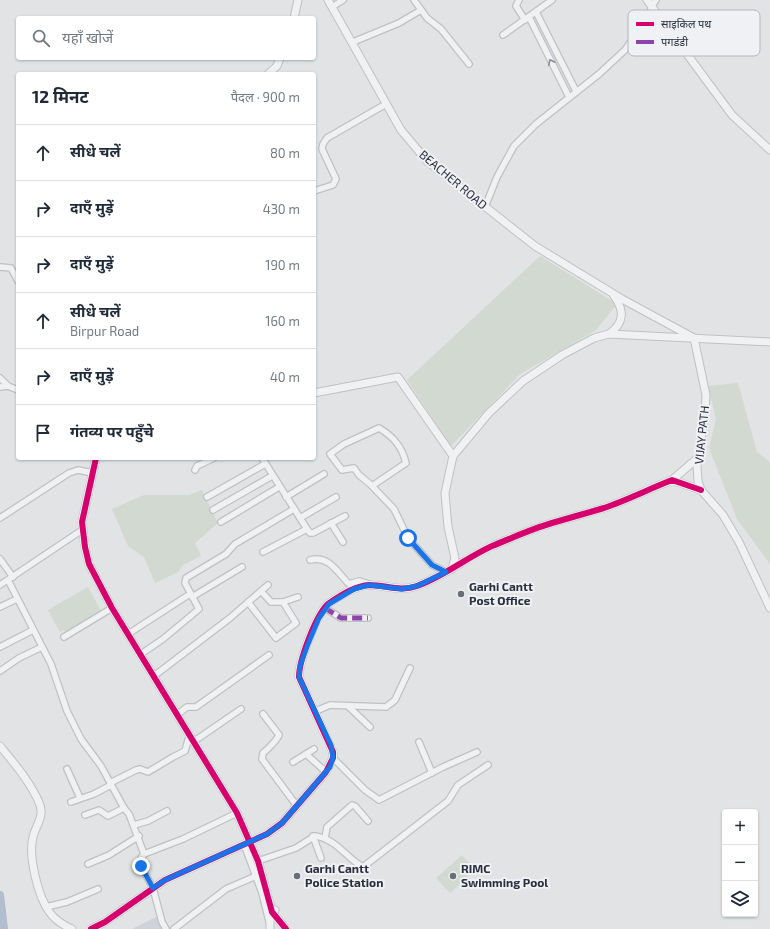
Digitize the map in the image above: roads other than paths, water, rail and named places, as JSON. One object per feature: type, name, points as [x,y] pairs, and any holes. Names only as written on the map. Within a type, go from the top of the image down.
[{"type":"street","points":[[294,16],[298,0]]},
{"type":"street","name":"BEACHER ROAD","points":[[328,0],[353,42],[401,130],[427,161],[535,246],[613,294],[694,338]]},
{"type":"street","points":[[332,7],[343,0]]},
{"type":"street","points":[[414,0],[421,10],[441,29],[469,64]]},
{"type":"street","points":[[518,0],[516,6],[527,18],[569,97]]},
{"type":"street","points":[[502,35],[552,0]]},
{"type":"street","points":[[353,42],[421,10]]},
{"type":"street","points":[[536,12],[576,91]]},
{"type":"street","points":[[485,207],[497,177],[514,146],[536,124],[599,74],[628,46]]},
{"type":"street","points":[[690,56],[732,115],[770,150]]},
{"type":"street","points":[[270,72],[279,60]]},
{"type":"street","points":[[316,190],[333,185],[336,179],[322,149],[327,138],[386,104]]},
{"type":"street","points":[[0,267],[11,268],[16,277]]},
{"type":"street","points":[[609,334],[618,327],[620,322],[620,303],[613,294]]},
{"type":"street","points":[[449,570],[456,561],[448,527],[445,493],[453,456],[489,413],[523,381],[562,355],[594,338],[609,334],[770,342]]},
{"type":"street","name":"VIJAY PATH","points":[[694,338],[706,395],[699,457],[698,480],[701,490]]},
{"type":"street","points":[[316,393],[398,377],[453,456]]},
{"type":"street","points":[[0,378],[8,386],[16,389]]},
{"type":"street","points":[[0,387],[8,386]]},
{"type":"street","points":[[372,486],[406,463],[404,452],[398,442],[379,428],[344,444],[330,453],[342,470],[354,468],[358,475],[372,486],[394,509],[408,538],[432,565],[449,570]]},
{"type":"street","points":[[310,560],[320,559],[328,562],[349,584],[359,581],[374,586],[402,589],[417,586],[486,549],[514,537],[551,523],[605,507],[672,480],[699,457]]},
{"type":"street","points":[[96,460],[82,530],[89,564],[112,608],[236,813],[247,843],[270,929]]},
{"type":"street","points":[[195,470],[197,466],[210,460]]},
{"type":"street","points":[[263,460],[310,533],[313,533],[345,516]]},
{"type":"street","points":[[207,497],[265,464]]},
{"type":"street","points":[[0,518],[69,473],[78,470],[93,473]]},
{"type":"street","points":[[286,497],[324,474]]},
{"type":"street","points":[[213,510],[272,476]]},
{"type":"street","points":[[672,480],[701,490],[723,515],[739,542],[770,608]]},
{"type":"street","points":[[221,522],[279,487]]},
{"type":"street","points":[[300,518],[336,497]]},
{"type":"street","points":[[141,654],[198,611],[198,606],[185,583],[187,577],[226,554],[235,544],[294,509]]},
{"type":"street","points":[[331,523],[343,542]]},
{"type":"street","points":[[263,552],[307,529]]},
{"type":"street","points":[[0,585],[82,530]]},
{"type":"street","points":[[0,559],[10,579],[17,599],[55,673],[67,711],[81,739],[101,766],[124,808],[129,814],[139,836],[144,854]]},
{"type":"street","points":[[128,634],[191,595],[242,567]]},
{"type":"street","points":[[154,676],[268,585]]},
{"type":"street","points":[[91,929],[105,922],[165,880],[267,834],[282,823],[326,772],[333,758],[331,745],[299,677],[299,672],[308,644],[325,608],[354,589],[374,586]]},
{"type":"street","points":[[261,591],[271,602],[283,602],[298,597]]},
{"type":"street","points":[[0,607],[17,599]]},
{"type":"street","points":[[248,602],[276,638],[296,623],[283,602]]},
{"type":"street","points":[[64,636],[112,608]]},
{"type":"street","points":[[325,608],[339,617],[368,618]]},
{"type":"street","points":[[0,646],[33,630]]},
{"type":"street","points":[[0,671],[19,658],[42,646]]},
{"type":"street","points":[[177,715],[187,708],[196,707],[270,655]]},
{"type":"street","points":[[316,711],[330,705],[376,708],[391,705],[402,688],[410,668]]},
{"type":"street","points":[[349,707],[370,727]]},
{"type":"street","points":[[71,802],[100,792],[136,770],[140,769],[148,772],[154,769],[186,751],[188,740],[192,740],[241,709]]},
{"type":"street","points":[[263,714],[279,735],[271,743],[270,748],[263,753],[262,759],[297,806]]},
{"type":"street","points":[[419,742],[432,773]]},
{"type":"street","points":[[0,746],[21,772],[40,805],[41,816],[33,836],[32,848],[41,896],[50,914],[62,925],[72,929]]},
{"type":"street","points":[[293,762],[314,749]]},
{"type":"street","points":[[333,758],[378,800],[477,752]]},
{"type":"street","points":[[306,754],[326,772]]},
{"type":"street","points":[[258,860],[296,848],[313,836],[325,838],[346,852],[363,867],[448,801],[458,785],[488,765]]},
{"type":"street","points":[[67,769],[80,798]]},
{"type":"street","points":[[325,838],[327,827],[352,805],[355,806],[368,821]]},
{"type":"street","points":[[85,815],[99,810],[108,816],[124,808]]},
{"type":"street","points":[[134,825],[167,811]]},
{"type":"street","points":[[166,929],[162,922],[153,888],[141,866],[141,858],[144,854],[183,839],[236,813]]},
{"type":"street","points":[[88,864],[109,855],[139,836]]},
{"type":"street","points":[[313,836],[321,858]]},
{"type":"street","points":[[247,843],[258,860],[272,910],[286,929]]},
{"type":"street","points":[[174,929],[226,889],[245,879],[256,876]]},
{"type":"street","points":[[46,907],[67,902],[98,889]]},
{"type":"street","points":[[269,921],[272,910]]},
{"type":"street","points":[[272,910],[291,929]]},
{"type":"waterway","points":[[0,895],[4,929]]},
{"type":"place","name":"Garhi Cantt Post Office","points":[[461,594]]},
{"type":"place","name":"Garhi Cantt Police Station","points":[[297,876]]},
{"type":"place","name":"RIMC Swimming Pool","points":[[453,876]]}]
